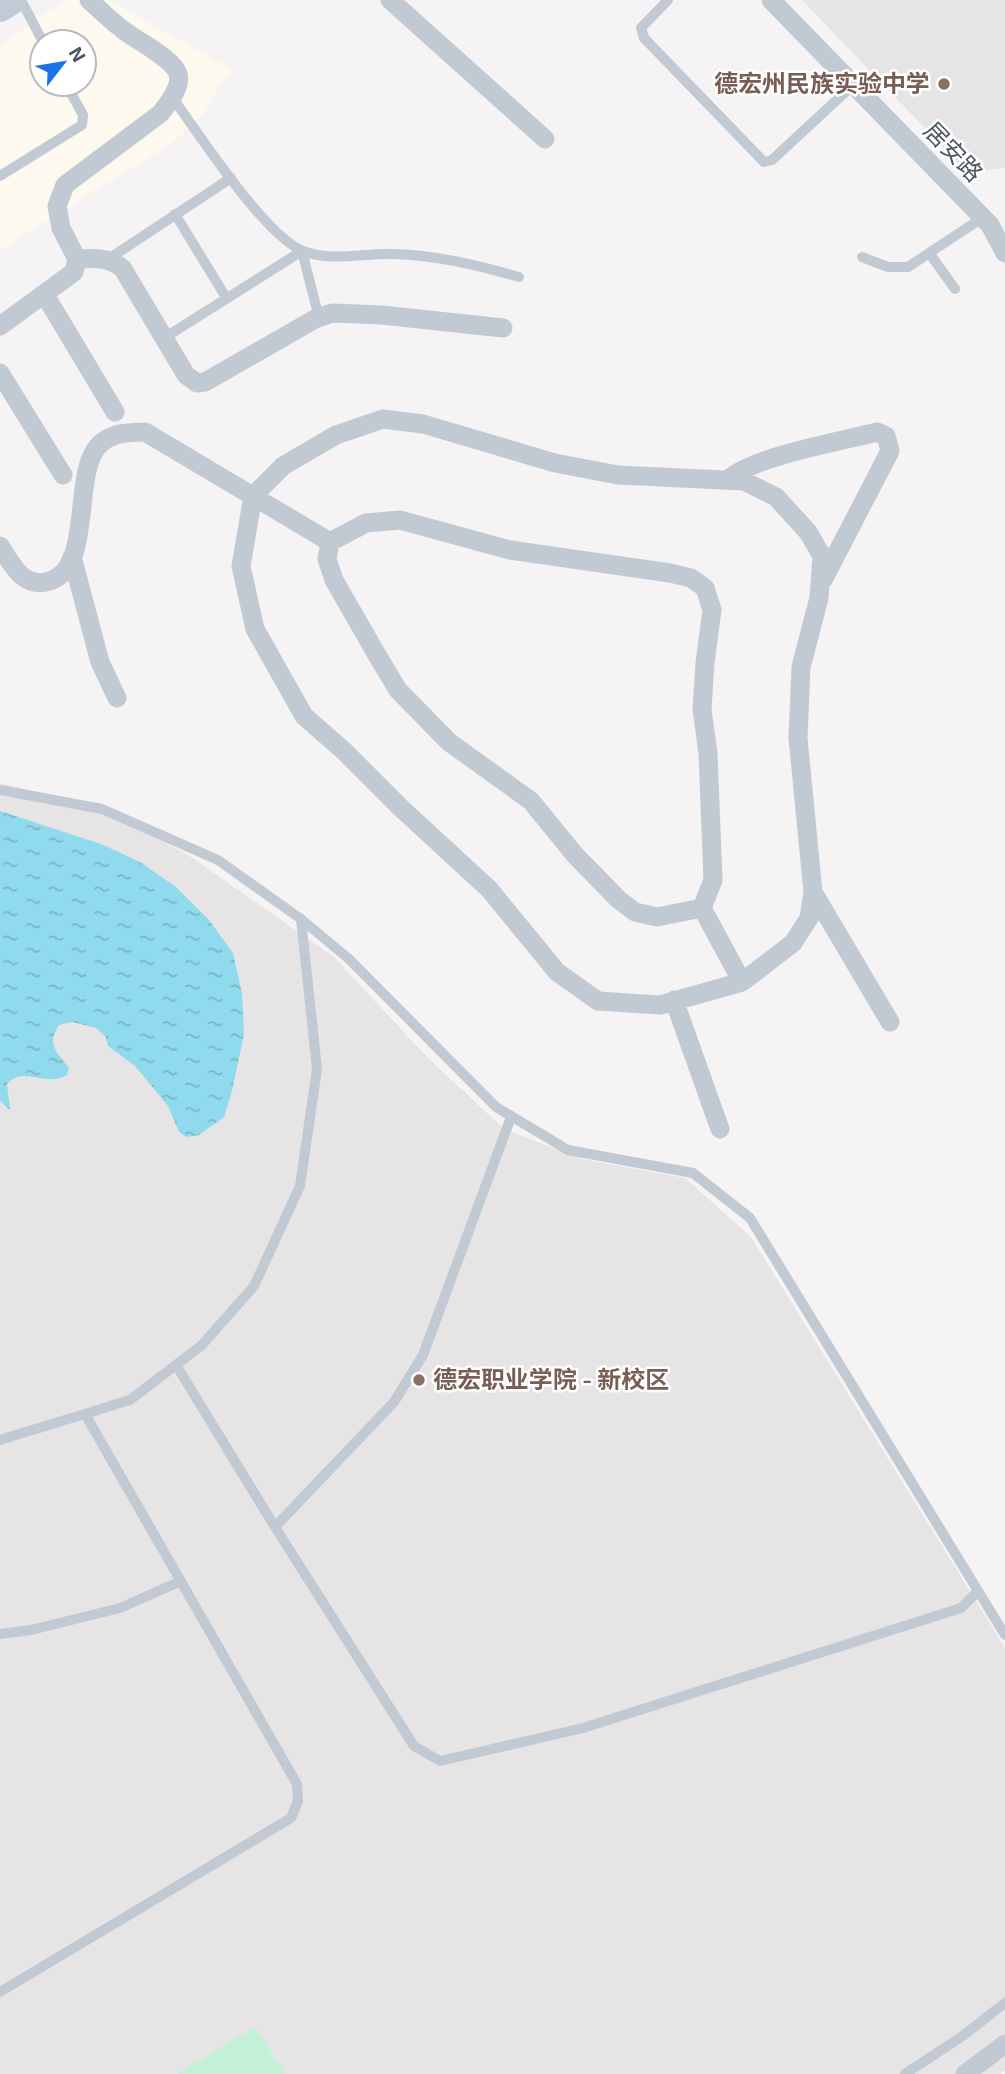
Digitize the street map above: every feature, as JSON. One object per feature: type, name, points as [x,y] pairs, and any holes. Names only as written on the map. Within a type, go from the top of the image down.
[{"type":"street","points":[[0,9],[13,0]]},
{"type":"street","points":[[0,326],[74,272],[78,259],[61,228],[57,206],[65,185],[161,113],[172,97],[179,75],[172,65],[122,30],[89,0]]},
{"type":"street","points":[[390,0],[545,139]]},
{"type":"street","name":"居安路","points":[[771,0],[990,225],[1003,246]]},
{"type":"street","points":[[78,259],[100,258],[123,269],[186,375],[197,383],[205,382],[319,317],[332,313],[382,315],[503,328]]},
{"type":"street","points":[[44,295],[115,412]]},
{"type":"street","points":[[0,373],[62,475]]},
{"type":"street","points":[[383,419],[423,424],[555,463],[618,475],[744,481],[776,497],[808,532],[822,556],[819,598],[801,667],[798,738],[813,892],[809,918],[793,943],[742,982],[660,1004],[598,1001],[556,972],[489,889],[304,716],[256,629],[241,566],[253,496],[283,466],[336,435],[383,419]]},
{"type":"street","points":[[0,546],[19,576],[38,583],[51,582],[67,568],[78,542],[88,466],[99,445],[117,433],[145,432],[330,542]]},
{"type":"street","points":[[729,480],[736,472],[758,462],[877,432],[886,436],[890,451],[820,587]]},
{"type":"street","points":[[330,542],[366,523],[400,520],[510,550],[670,573],[691,578],[705,588],[712,610],[702,709],[708,754],[713,880],[702,908],[742,982]]},
{"type":"street","points":[[330,542],[327,559],[334,580],[377,655],[398,690],[449,742],[531,801],[575,855],[619,900],[635,912],[657,917],[702,908]]},
{"type":"street","points":[[72,557],[100,662],[117,698]]},
{"type":"street","points":[[813,892],[890,1022]]},
{"type":"street","points":[[674,1000],[720,1129]]},
{"type":"street","points":[[965,2074],[1005,2044]]},
{"type":"lane","points":[[20,0],[35,28]]},
{"type":"lane","points":[[668,0],[641,28],[643,38],[764,162],[772,160],[853,85]]},
{"type":"lane","points":[[172,97],[231,178],[271,227],[302,251],[325,256],[393,254],[462,261],[519,277]]},
{"type":"lane","points":[[0,176],[82,125],[83,115],[74,98]]},
{"type":"lane","points":[[106,260],[231,178]]},
{"type":"lane","points":[[175,214],[227,299]]},
{"type":"lane","points":[[862,257],[888,267],[908,267],[982,218]]},
{"type":"lane","points":[[164,338],[302,251]]},
{"type":"lane","points":[[302,251],[319,317]]},
{"type":"lane","points":[[930,254],[956,289]]},
{"type":"lane","points":[[0,790],[102,808],[218,860],[301,919],[348,959],[496,1107],[568,1150],[693,1173],[750,1218],[1005,1635]]},
{"type":"lane","points":[[0,1440],[130,1399],[202,1345],[254,1286],[300,1186],[317,1069],[301,919]]},
{"type":"lane","points":[[275,1527],[394,1402],[423,1355],[511,1116]]},
{"type":"lane","points":[[176,1365],[414,1745],[440,1761],[583,1728],[961,1608],[977,1592]]},
{"type":"lane","points":[[0,1992],[291,1818],[298,1801],[297,1784],[85,1414]]},
{"type":"lane","points":[[0,1634],[31,1630],[120,1608],[181,1581]]},
{"type":"lane","points":[[905,2074],[964,2035],[1005,2003]]},
{"type":"shaded area","points":[[65,0],[109,0],[233,70],[221,83],[204,114],[171,144],[0,250],[0,45]]},
{"type":"shaded area","name":"德宏州民族实验中学","points":[[802,0],[1005,0],[1005,168],[967,172]]},
{"type":"shaded area","name":"德宏职业学院 - 新校区","points":[[0,783],[45,794],[125,821],[188,855],[334,957],[427,1057],[504,1129],[582,1159],[685,1178],[751,1237],[1005,1648],[1005,2070],[1001,2074],[0,2074]]},
{"type":"green space","points":[[255,2027],[285,2074],[177,2074]]},
{"type":"water","points":[[0,811],[101,844],[140,862],[176,887],[209,920],[233,953],[242,994],[244,1034],[224,1117],[199,1135],[186,1137],[179,1132],[168,1106],[135,1066],[108,1046],[105,1036],[96,1028],[73,1022],[59,1025],[53,1038],[57,1053],[69,1068],[67,1075],[50,1079],[20,1076],[7,1084],[10,1110],[0,1101]]},
{"type":"place","name":"德宏州民族实验中学","points":[[944,84]]},
{"type":"place","name":"德宏职业学院 - 新校区","points":[[419,1380]]}]
